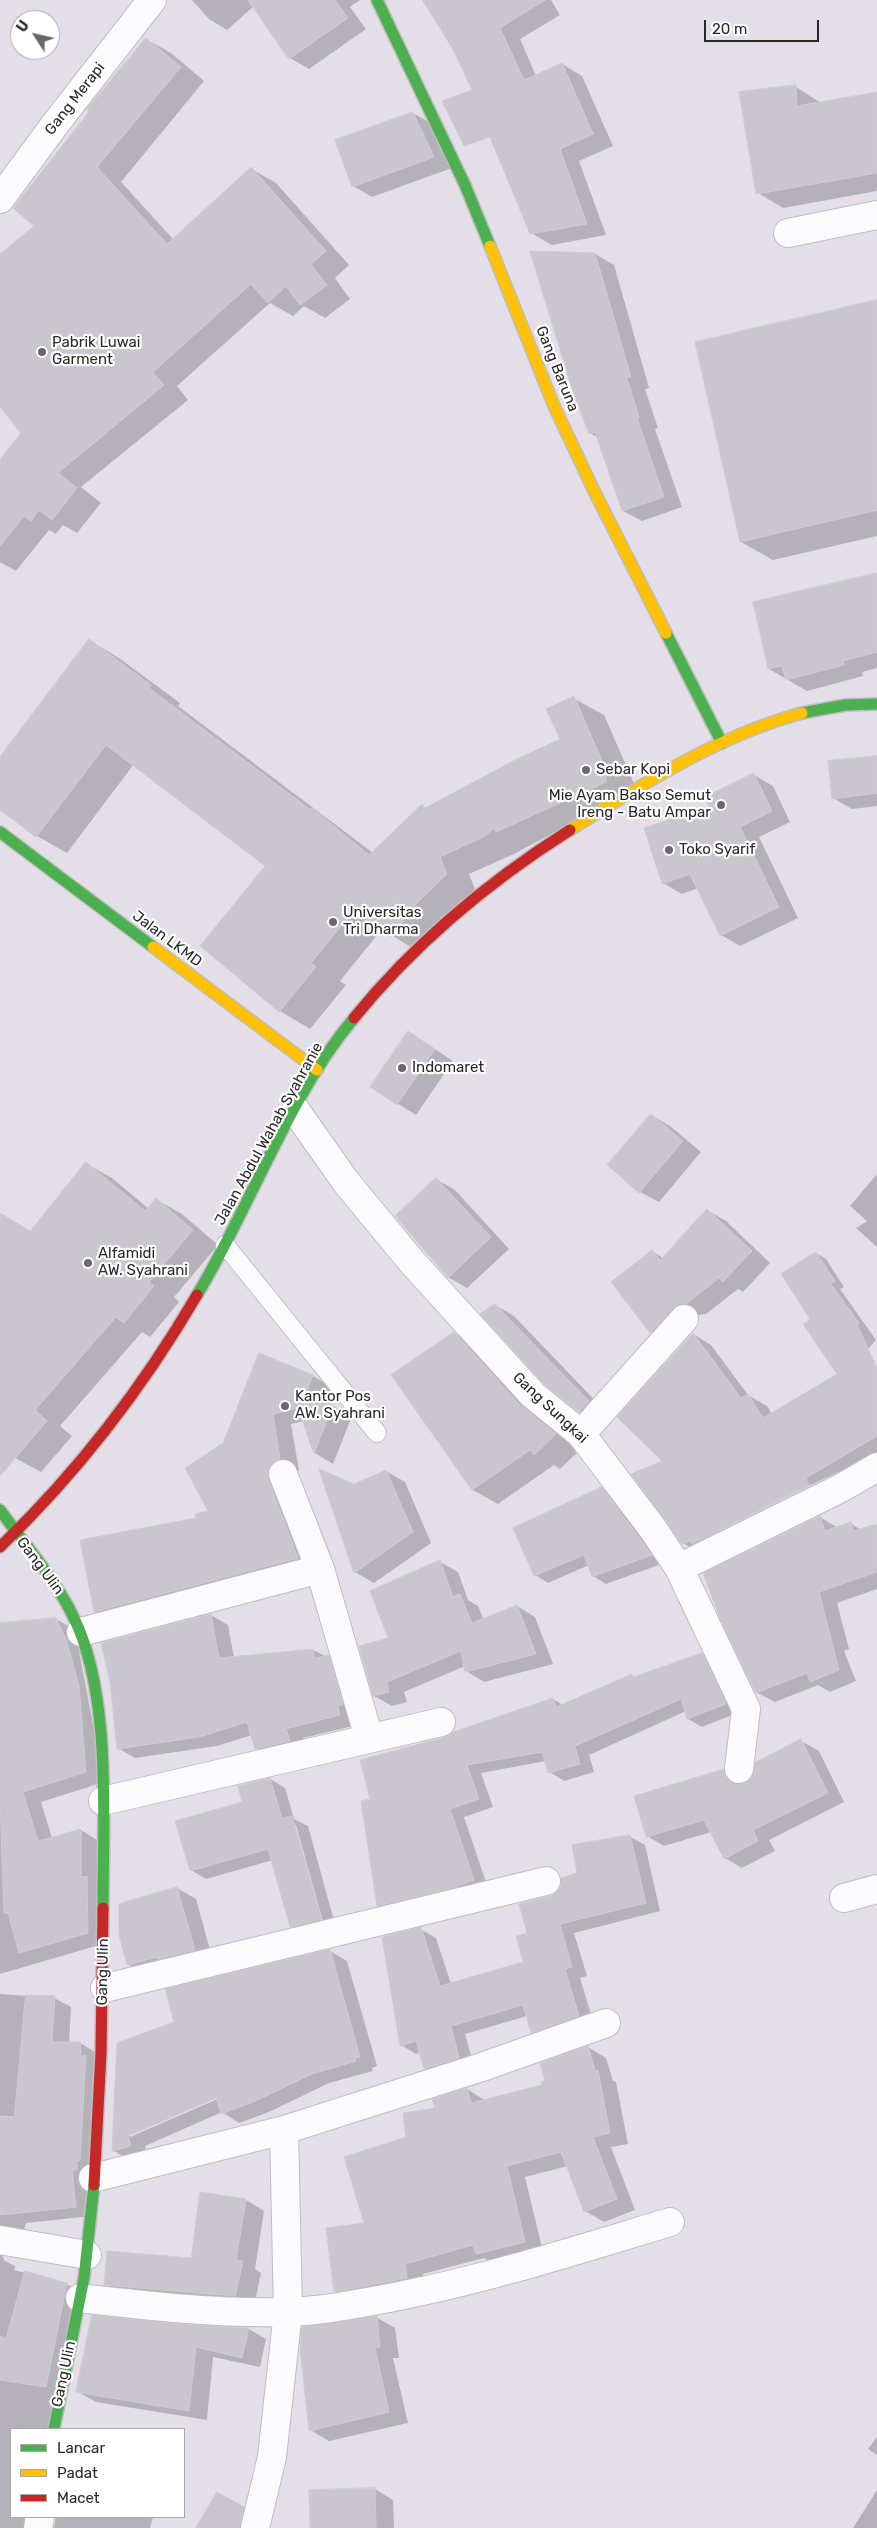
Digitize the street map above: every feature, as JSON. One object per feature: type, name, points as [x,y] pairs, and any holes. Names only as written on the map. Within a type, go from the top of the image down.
[{"type":"street","name":"Gang Merapi","points":[[0,199],[56,123],[152,0]]},
{"type":"street","name":"Gang Baruna","points":[[377,0],[465,186],[566,432],[722,744]]},
{"type":"street","points":[[788,233],[877,216]]},
{"type":"street","name":"Jalan Abdul Wahab Syahranie","points":[[0,1547],[54,1495],[105,1431],[176,1329],[225,1246],[317,1070],[350,1021],[387,976],[417,945],[454,913],[556,837],[656,778],[722,744],[785,717],[877,704]]},
{"type":"street","name":"Jalan LKMD","points":[[0,832],[317,1070]]},
{"type":"street","name":"Gang Sungkai","points":[[296,1111],[346,1182],[458,1315],[533,1395],[581,1434],[653,1529],[679,1568],[746,1709],[739,1769]]},
{"type":"street","points":[[581,1434],[684,1319]]},
{"type":"street","points":[[679,1568],[877,1467]]},
{"type":"street","points":[[283,1474],[320,1570],[369,1738]]},
{"type":"street","name":"Gang Ulin","points":[[0,1510],[63,1596],[81,1632],[88,1654],[96,1703],[103,1801],[104,1988],[93,2178],[87,2255],[54,2428]]},
{"type":"street","points":[[81,1632],[320,1570]]},
{"type":"street","points":[[103,1801],[441,1722]]},
{"type":"street","points":[[104,1988],[546,1881]]},
{"type":"street","points":[[844,1898],[877,1889]]},
{"type":"street","points":[[93,2178],[284,2130],[482,2067],[606,2023]]},
{"type":"street","points":[[255,2528],[272,2457],[288,2312],[284,2130]]},
{"type":"street","points":[[80,2298],[171,2308],[288,2312],[342,2306],[472,2281],[670,2222]]},
{"type":"street","points":[[0,2240],[87,2255]]},
{"type":"lane","points":[[225,1246],[377,1434]]},
{"type":"building","points":[[248,0],[335,0],[348,18],[289,59]]},
{"type":"building","points":[[423,0],[545,0],[500,28],[524,80],[562,63],[593,134],[560,149],[587,224],[530,234],[490,137],[464,146],[442,101],[472,90],[454,51]]},
{"type":"building","points":[[146,38],[181,67],[97,167],[167,244],[251,167],[326,251],[311,264],[327,285],[300,305],[286,286],[268,303],[251,284],[153,372],[164,385],[58,473],[77,488],[52,520],[39,510],[31,521],[24,516],[0,546],[0,459],[21,433],[0,407],[0,254],[34,226],[13,208],[89,112],[87,109]]},
{"type":"building","points":[[796,85],[797,106],[877,92],[877,173],[756,194],[739,92]]},
{"type":"building","points":[[413,112],[434,157],[352,187],[335,140]]},
{"type":"building","points":[[530,251],[595,253],[631,377],[627,378],[639,417],[637,418],[664,497],[622,511],[595,432],[589,434],[574,395]]},
{"type":"building","points":[[877,300],[877,510],[740,542],[695,342]]},
{"type":"building","points":[[877,573],[877,652],[843,661],[844,665],[786,680],[782,666],[768,669],[753,602]]},
{"type":"building","points":[[89,639],[151,685],[149,688],[311,810],[312,808],[369,855],[422,804],[425,808],[513,761],[560,739],[546,709],[574,696],[606,770],[606,782],[496,832],[494,828],[485,836],[440,857],[447,874],[417,903],[390,937],[355,909],[311,963],[316,967],[279,1012],[200,946],[265,866],[106,745],[36,837],[0,810],[0,757]]},
{"type":"building","points":[[877,756],[877,793],[832,799],[828,761]]},
{"type":"building","points":[[754,773],[772,811],[740,827],[779,907],[720,936],[690,874],[662,884],[644,828],[709,806],[705,797]]},
{"type":"building","name":"Indomaret","points":[[408,1031],[435,1049],[397,1105],[370,1087]]},
{"type":"building","points":[[651,1114],[683,1141],[639,1193],[607,1165]]},
{"type":"building","points":[[86,1162],[145,1211],[156,1198],[193,1230],[149,1282],[154,1286],[124,1323],[116,1317],[35,1410],[47,1421],[0,1476],[0,1213],[30,1231]]},
{"type":"building","points":[[436,1178],[491,1237],[448,1278],[395,1216]]},
{"type":"building","points":[[707,1209],[752,1251],[723,1282],[719,1278],[686,1304],[679,1304],[673,1308],[650,1333],[611,1282],[652,1250],[660,1260]]},
{"type":"building","points":[[816,1252],[835,1281],[831,1284],[859,1323],[857,1324],[877,1368],[877,1436],[806,1478],[809,1486],[692,1544],[691,1541],[682,1544],[631,1474],[662,1461],[617,1417],[693,1333],[741,1398],[748,1394],[763,1418],[837,1374],[803,1324],[810,1319],[781,1274]]},
{"type":"building","points":[[495,1304],[589,1401],[579,1412],[544,1384],[480,1314]]},
{"type":"building","points":[[454,1332],[521,1406],[556,1434],[534,1455],[530,1450],[472,1490],[391,1375]]},
{"type":"building","points":[[259,1353],[313,1375],[306,1393],[333,1404],[314,1454],[298,1408],[273,1414],[280,1459],[271,1465],[268,1471],[268,1479],[298,1558],[94,1612],[80,1540],[196,1518],[195,1514],[208,1511],[185,1468],[223,1443]]},
{"type":"building","points":[[319,1469],[354,1484],[386,1470],[413,1532],[354,1573]]},
{"type":"building","points":[[602,1487],[652,1555],[592,1577],[584,1555],[534,1576],[513,1528]]},
{"type":"building","points":[[820,1516],[825,1531],[851,1522],[853,1531],[877,1524],[877,1572],[819,1592],[839,1670],[810,1682],[807,1673],[756,1693],[721,1621],[703,1573]]},
{"type":"building","points":[[440,1560],[453,1597],[460,1594],[472,1623],[517,1605],[536,1654],[465,1672],[461,1651],[387,1682],[389,1692],[373,1696],[359,1646],[388,1638],[370,1591]]},
{"type":"building","points":[[211,1614],[219,1658],[313,1649],[315,1658],[329,1655],[343,1704],[338,1706],[340,1715],[286,1729],[290,1741],[255,1749],[247,1722],[199,1737],[117,1749],[110,1682],[101,1643]]},
{"type":"building","points":[[56,1618],[66,1639],[79,1686],[86,1772],[23,1792],[38,1841],[81,1829],[81,1877],[87,1876],[88,1933],[19,1953],[8,1913],[4,1913],[0,1799],[0,1623]]},
{"type":"building","points":[[702,1653],[726,1704],[687,1719],[681,1699],[575,1746],[580,1764],[548,1773],[542,1752],[467,1765],[479,1799],[450,1809],[474,1880],[449,1889],[377,1906],[361,1801],[370,1799],[360,1760],[445,1737],[453,1732],[553,1698],[556,1707],[632,1674],[633,1677]]},
{"type":"building","points":[[801,1739],[828,1793],[753,1830],[758,1841],[724,1859],[704,1820],[646,1837],[634,1796],[724,1769],[725,1776],[730,1782],[738,1785],[745,1783],[752,1778],[755,1763]]},
{"type":"building","points":[[270,1778],[282,1818],[292,1816],[322,1919],[290,1927],[268,1849],[190,1871],[175,1821],[242,1802],[238,1786]]},
{"type":"building","points":[[630,1835],[646,1903],[560,1924],[572,1967],[565,1969],[579,2016],[531,2033],[523,2005],[451,2026],[459,2058],[424,2069],[416,2041],[400,2046],[382,1937],[421,1927],[440,1986],[523,1962],[516,1936],[527,1933],[519,1904],[556,1893],[561,1886],[561,1878],[577,1873],[572,1845]]},
{"type":"building","points":[[177,1887],[195,1950],[127,1965],[119,1935],[119,1904]]},
{"type":"building","points":[[330,1949],[360,2057],[355,2058],[356,2061],[312,2074],[251,2103],[221,2114],[216,2098],[128,2136],[131,2146],[112,2151],[117,2043],[174,2022],[165,1989]]},
{"type":"building","points":[[26,1995],[55,1996],[52,2042],[80,2042],[81,2057],[86,2055],[80,2160],[77,2161],[77,2170],[72,2170],[76,2207],[0,2215],[0,2116],[14,2117]]},
{"type":"building","points":[[588,2046],[595,2071],[598,2070],[610,2133],[593,2137],[617,2199],[584,2212],[561,2152],[507,2166],[525,2242],[476,2254],[473,2245],[405,2264],[407,2278],[334,2292],[326,2228],[364,2223],[344,2157],[406,2137],[403,2113],[435,2108],[432,2099],[467,2088],[471,2103],[542,2085],[541,2082],[545,2081],[540,2063]]},
{"type":"building","points":[[200,2192],[246,2199],[236,2260],[243,2261],[235,2296],[104,2285],[107,2251],[191,2258]]},
{"type":"building","points":[[25,2271],[67,2283],[46,2387],[0,2380],[0,2336],[6,2338]]},
{"type":"building","points":[[92,2315],[249,2328],[242,2358],[196,2347],[189,2411],[76,2392]]},
{"type":"building","points":[[377,2316],[380,2347],[375,2348],[389,2412],[309,2431],[300,2349],[302,2327]]},
{"type":"building","points":[[375,2488],[376,2528],[310,2528],[309,2490]]},
{"type":"building","points":[[217,2492],[244,2507],[240,2528],[196,2528]]},
{"type":"traffic: fast","points":[[377,0],[465,185],[490,246]]},
{"type":"traffic: fast","points":[[666,633],[722,743]]},
{"type":"traffic: fast","points":[[802,713],[845,705],[877,704]]},
{"type":"traffic: fast","points":[[0,832],[153,947]]},
{"type":"traffic: fast","points":[[197,1295],[217,1261],[289,1117],[330,1049],[354,1018]]},
{"type":"traffic: fast","points":[[0,1510],[57,1588],[73,1616],[85,1647],[94,1682],[100,1720],[103,1759],[103,1908]]},
{"type":"traffic: fast","points":[[54,2428],[84,2278],[94,2185]]},
{"type":"traffic: slow","points":[[490,246],[554,406],[594,491],[666,633]]},
{"type":"traffic: slow","points":[[570,830],[653,779],[710,748],[771,723],[802,713]]},
{"type":"traffic: slow","points":[[153,947],[317,1070]]},
{"type":"traffic: jam","points":[[354,1018],[402,964],[454,915],[510,871],[570,830]]},
{"type":"traffic: jam","points":[[0,1547],[56,1489],[107,1428],[154,1363],[197,1295]]},
{"type":"traffic: jam","points":[[94,2185],[101,2053],[103,1908]]},
{"type":"place","name":"Pabrik Luwai Garment","points":[[42,352]]},
{"type":"place","name":"Sebar Kopi","points":[[586,770]]},
{"type":"place","name":"Mie Ayam Bakso Semut Ireng - Batu Ampar","points":[[721,805]]},
{"type":"place","name":"Toko Syarif","points":[[669,850]]},
{"type":"place","name":"Universitas Tri Dharma","points":[[333,922]]},
{"type":"place","name":"Indomaret","points":[[402,1068]]},
{"type":"place","name":"Alfamidi AW. Syahrani","points":[[88,1263]]},
{"type":"place","name":"Kantor Pos AW. Syahrani","points":[[285,1406]]}]
